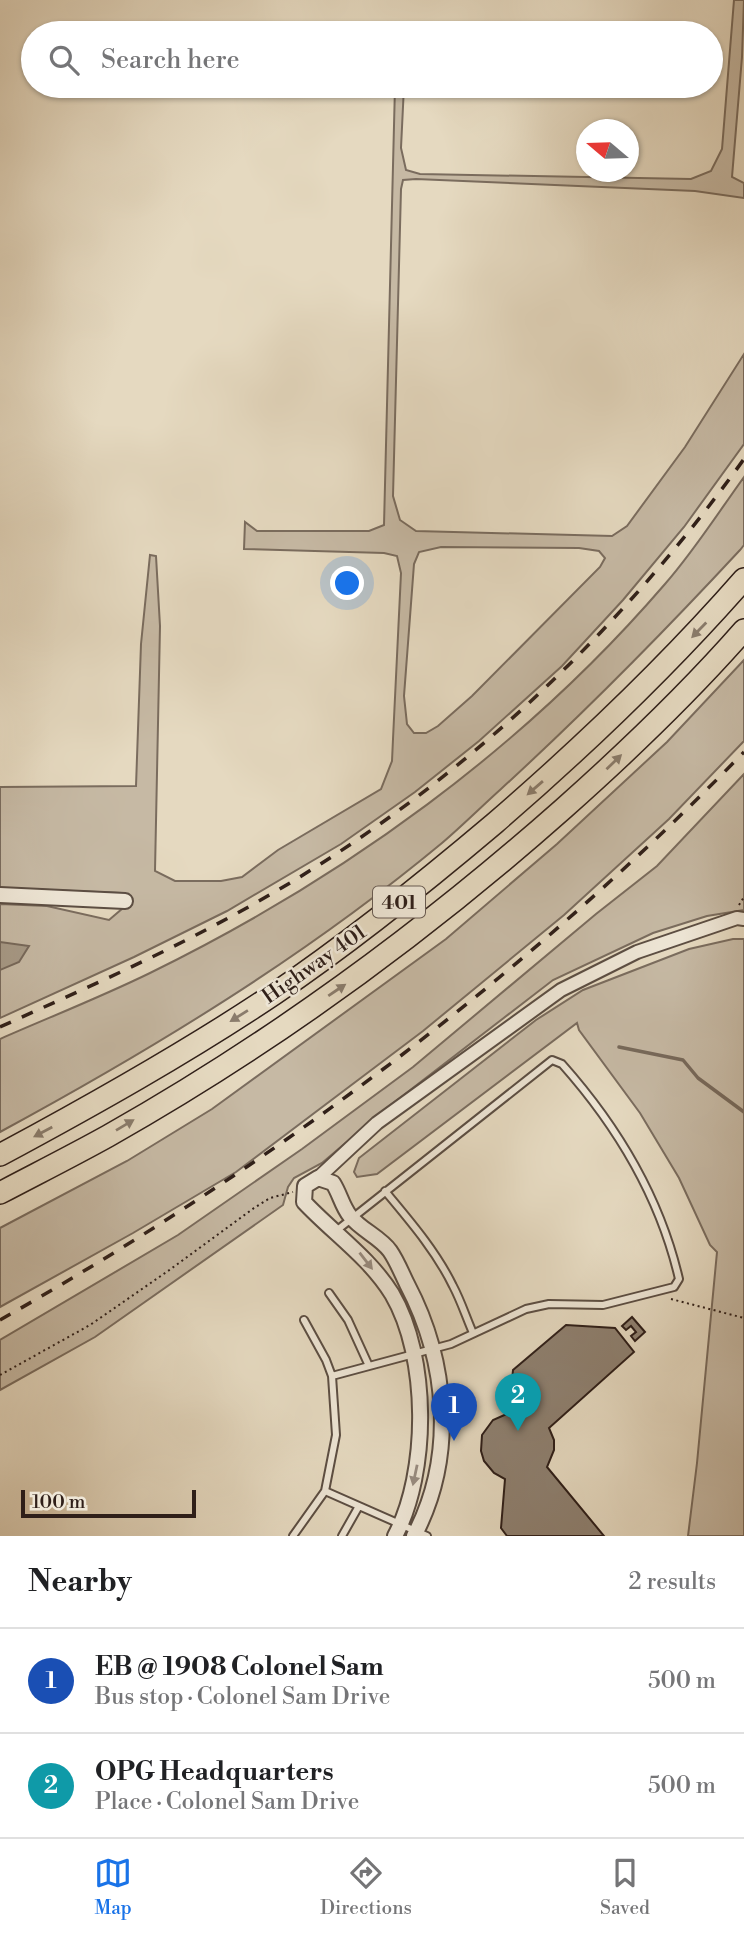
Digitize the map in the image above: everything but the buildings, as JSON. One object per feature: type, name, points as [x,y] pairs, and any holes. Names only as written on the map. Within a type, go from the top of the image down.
[{"type":"highway","name":"Highway 401","points":[[0,1155],[68,1119],[215,1032],[344,945],[438,871],[568,760],[638,694],[744,579]]},
{"type":"highway","name":"Highway 401","points":[[0,1193],[109,1135],[235,1058],[367,970],[506,859],[607,770],[744,630]]},
{"type":"street","points":[[0,895],[125,901]]},
{"type":"street","points":[[398,1530],[416,1474],[420,1441],[419,1396],[412,1342],[392,1294],[357,1249],[304,1202],[305,1186],[377,1124],[561,990],[637,952],[737,918],[744,919]]},
{"type":"street","points":[[317,1178],[333,1183],[351,1218],[389,1250],[417,1303],[432,1348],[443,1413],[443,1439],[438,1471],[419,1534]]},
{"type":"lane","points":[[332,1376],[451,1343],[526,1309],[549,1304],[603,1305],[674,1287],[679,1279],[659,1214],[642,1177],[604,1115],[562,1065],[552,1060],[336,1231]]},
{"type":"lane","points":[[385,1191],[431,1249],[453,1285],[473,1333]]},
{"type":"lane","points":[[329,1293],[348,1320],[369,1366]]},
{"type":"lane","points":[[293,1536],[325,1491],[336,1435],[332,1376],[304,1320]]},
{"type":"lane","points":[[325,1491],[359,1506],[398,1530],[419,1534]]},
{"type":"lane","points":[[342,1536],[359,1506]]},
{"type":"path","points":[[0,1375],[90,1325],[270,1198],[304,1191]]},
{"type":"path","points":[[666,1289],[671,1300],[744,1318]]},
{"type":"shaded area","points":[[734,0],[744,0],[732,177],[744,183],[744,198],[695,191],[403,180],[393,496],[400,520],[416,531],[612,536],[627,526],[685,447],[744,354],[744,444],[684,527],[623,600],[562,666],[479,741],[415,792],[341,844],[227,911],[0,1018],[0,904],[47,906],[109,920],[123,908],[121,893],[0,888],[0,787],[136,786],[141,644],[150,555],[156,556],[160,626],[155,871],[175,881],[221,881],[242,877],[278,850],[381,789],[392,761],[401,573],[397,556],[384,553],[244,549],[245,522],[257,531],[369,531],[384,525],[395,98],[403,98],[401,148],[406,170],[420,174],[576,177],[576,182],[639,182],[639,178],[691,179],[711,171],[722,149]],"holes":[[[441,547],[579,548],[599,551],[605,558],[600,567],[472,696],[438,726],[426,733],[414,733],[407,724],[404,696],[414,564],[419,552]]]},
{"type":"shaded area","points":[[744,477],[744,545],[740,550],[593,702],[449,837],[337,924],[283,962],[172,1033],[0,1132],[0,1039],[132,982],[222,936],[361,851],[427,804],[491,754],[552,701],[610,644],[676,571]]},
{"type":"shaded area","points":[[744,660],[744,741],[669,819],[564,915],[423,1031],[236,1172],[0,1307],[0,1228],[127,1161],[212,1109],[446,939],[557,844],[667,742]]},
{"type":"shaded area","points":[[744,774],[744,910],[707,916],[653,933],[553,980],[383,1111],[322,1163],[294,1178],[288,1187],[283,1205],[95,1337],[0,1390],[0,1340],[178,1235],[302,1149],[413,1067],[657,866]]},
{"type":"shaded area","points":[[744,939],[744,1536],[688,1536],[717,1252],[710,1245],[679,1178],[640,1113],[579,1030],[577,1023],[377,1174],[357,1177],[354,1172],[359,1158],[536,1020],[583,990],[689,949]]},
{"type":"shaded area","points":[[0,942],[29,946],[19,962],[0,970]]},
{"type":"waterway","points":[[619,1047],[683,1060],[698,1078],[744,1112]]},
{"type":"railway","points":[[0,1027],[145,961],[230,917],[378,826],[447,774],[513,718],[576,658],[635,595],[744,459]]},
{"type":"railway","points":[[0,1320],[101,1261],[200,1198],[297,1132],[392,1062],[485,990],[574,914],[661,834],[744,752]]},
{"type":"place","name":"OPG Headquarters","points":[[518,1431]]},
{"type":"place","name":"EB @ 1908 Colonel Sam","points":[[454,1441]]}]
